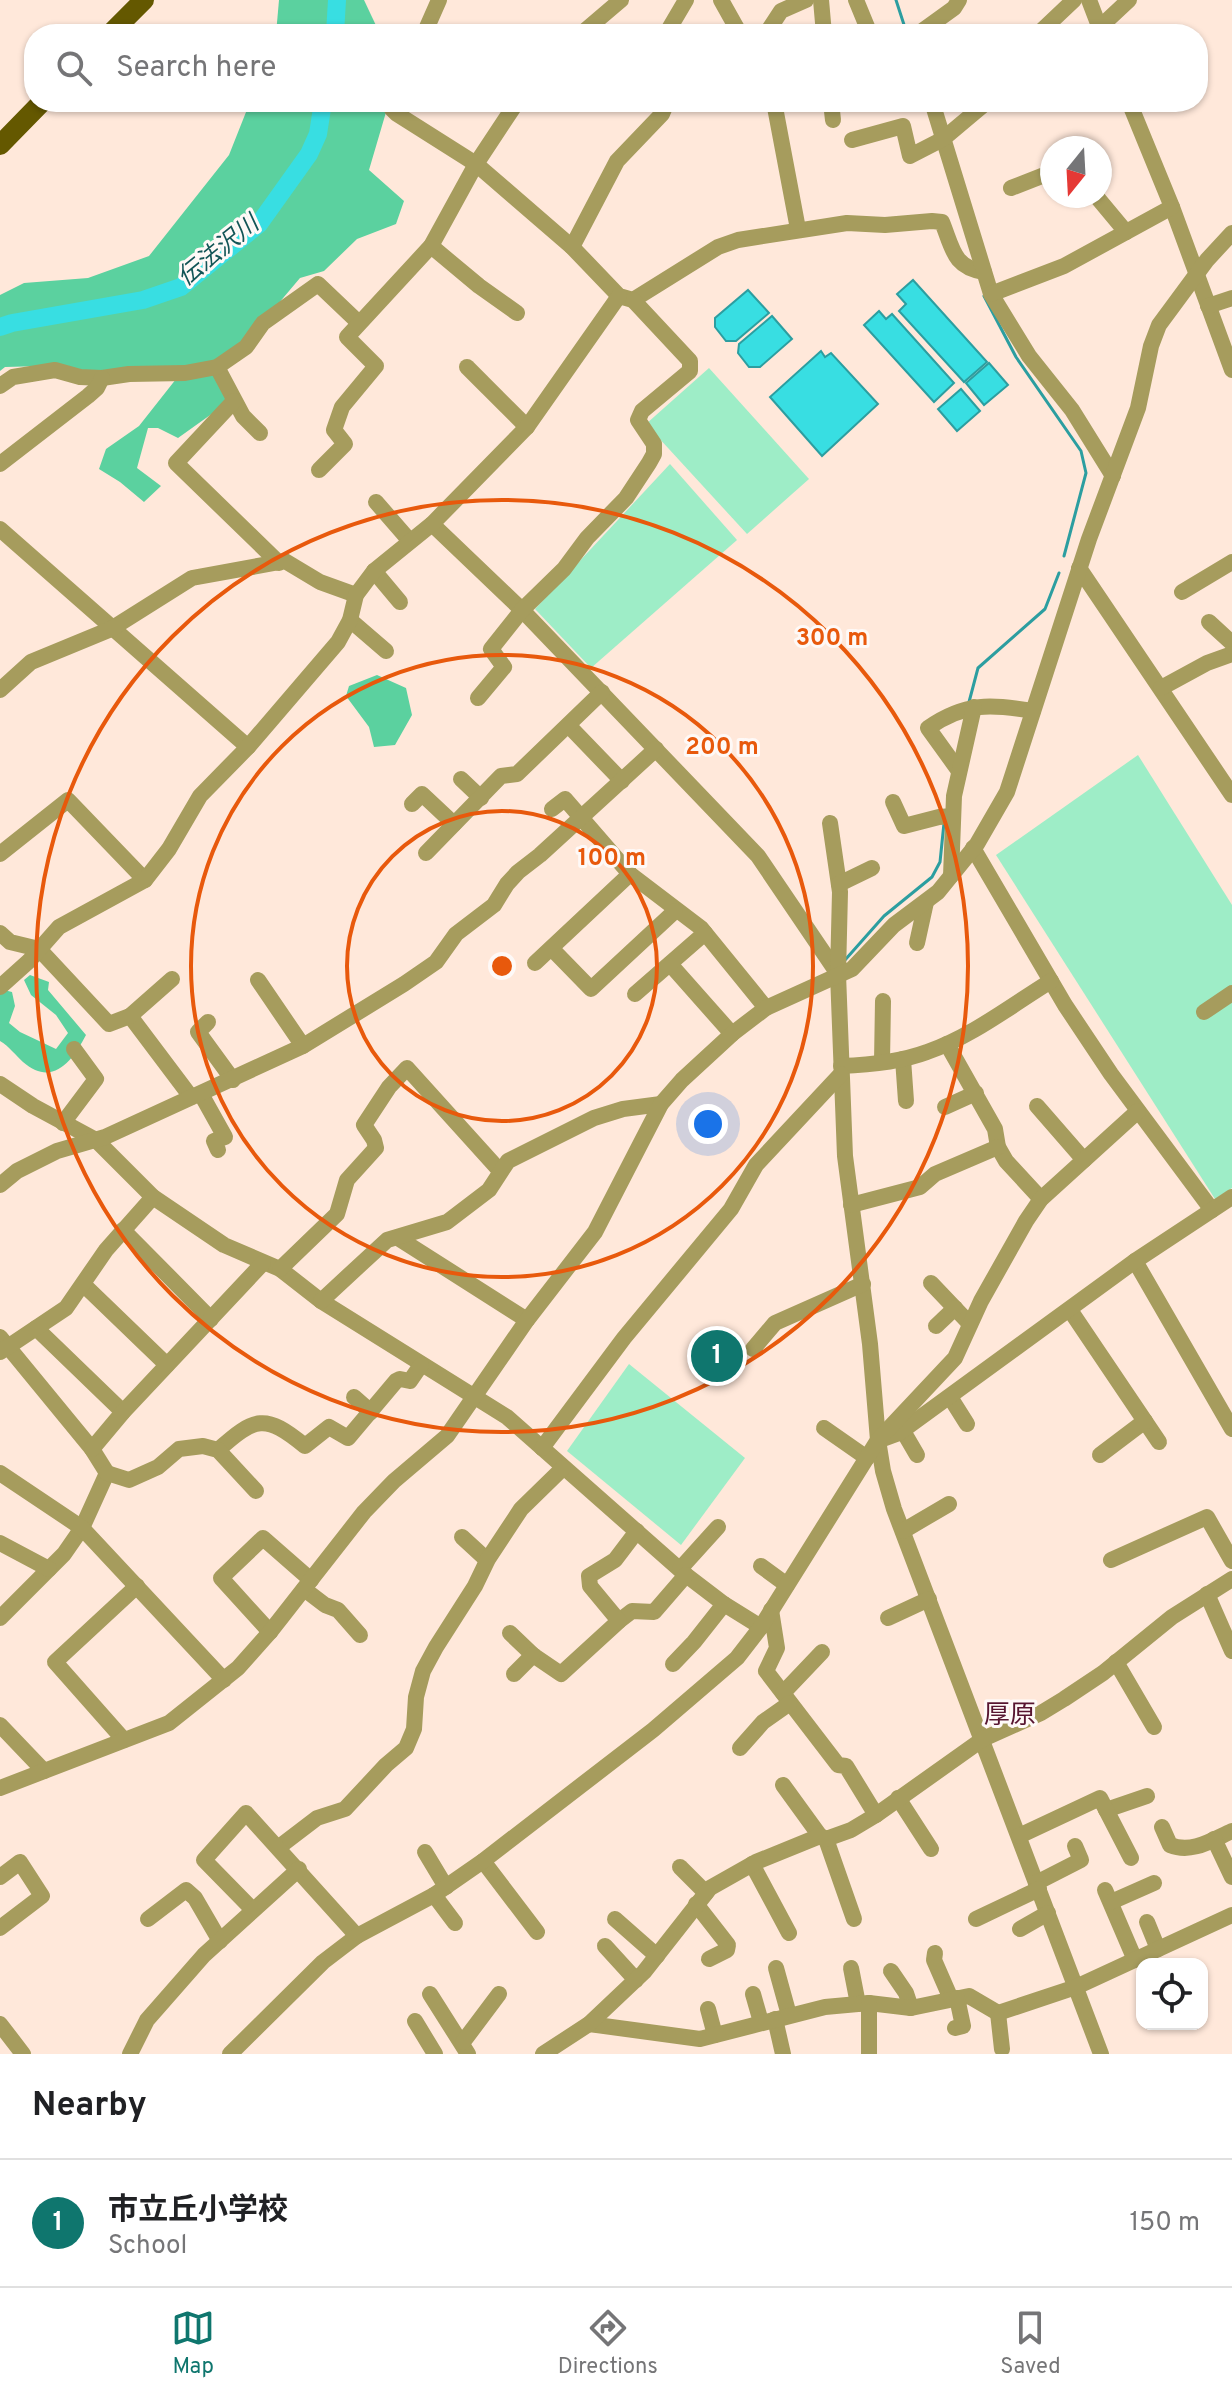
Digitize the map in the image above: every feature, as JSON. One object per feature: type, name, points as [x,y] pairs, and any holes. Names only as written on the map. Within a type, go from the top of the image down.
[{"type":"main road","points":[[120,24],[144,0]]},
{"type":"main road","points":[[0,145],[32,112]]},
{"type":"street","points":[[428,24],[439,0]]},
{"type":"street","points":[[593,24],[621,0]]},
{"type":"street","points":[[672,24],[686,0]]},
{"type":"street","points":[[721,0],[734,24]]},
{"type":"street","points":[[773,24],[781,11],[806,0]]},
{"type":"street","points":[[821,0],[823,24]]},
{"type":"street","points":[[856,0],[866,24]]},
{"type":"street","points":[[932,24],[954,8],[959,0]]},
{"type":"street","points":[[1049,24],[1074,0]]},
{"type":"street","points":[[1089,0],[1098,24]]},
{"type":"street","points":[[1107,24],[1129,0]]},
{"type":"street","points":[[395,112],[476,164],[572,247],[690,361],[690,371],[642,411],[638,420],[654,444],[654,454],[626,498],[587,538],[564,569],[522,610],[491,649],[504,667],[478,698]]},
{"type":"street","points":[[319,470],[345,444],[334,430],[342,407],[376,366],[347,337],[431,246],[476,164],[510,112]]},
{"type":"street","points":[[572,247],[617,161],[663,112]]},
{"type":"street","points":[[776,112],[798,229]]},
{"type":"street","points":[[832,112],[833,120]]},
{"type":"street","points":[[935,112],[991,294],[1029,356],[1072,410],[1113,476]]},
{"type":"street","points":[[852,140],[903,126],[910,156],[943,139],[975,112]]},
{"type":"street","points":[[1133,112],[1232,369]]},
{"type":"street","points":[[1011,188],[1040,177]]},
{"type":"street","points":[[991,294],[1064,266],[1172,207]]},
{"type":"street","points":[[1106,208],[1126,232]]},
{"type":"street","points":[[0,987],[59,927],[145,880],[169,849],[200,796],[248,747],[338,642],[350,620],[356,595],[374,571],[432,524],[527,427],[626,298],[718,247],[738,240],[847,223],[942,222],[958,261],[967,270],[984,272]]},
{"type":"street","points":[[0,1788],[169,1723],[224,1680],[270,1632],[364,1512],[394,1481],[447,1436],[527,1320],[595,1232],[661,1104],[682,1080],[766,1008],[843,972],[894,925],[938,892],[951,876],[993,820],[1007,792],[1079,568],[1138,408],[1151,346],[1159,325],[1207,260],[1232,233]]},
{"type":"street","points":[[431,246],[517,313]]},
{"type":"street","points":[[0,386],[13,377],[55,370],[80,377],[102,378],[185,373],[217,367],[246,347],[263,323],[318,284],[359,323]]},
{"type":"street","points":[[1208,306],[1232,298]]},
{"type":"street","points":[[217,367],[243,416],[260,433]]},
{"type":"street","points":[[467,367],[527,427]]},
{"type":"street","points":[[0,464],[88,396],[102,378]]},
{"type":"street","points":[[234,401],[176,463],[279,563]]},
{"type":"street","points":[[376,502],[409,540]]},
{"type":"street","points":[[432,524],[522,610],[758,856],[843,972]]},
{"type":"street","points":[[0,529],[248,747]]},
{"type":"street","points":[[0,690],[31,662],[111,629],[170,589],[192,578],[285,561],[320,582],[356,595]]},
{"type":"street","points":[[1182,592],[1232,562]]},
{"type":"street","points":[[1079,568],[1232,795]]},
{"type":"street","points":[[374,571],[400,602]]},
{"type":"street","points":[[350,620],[386,651]]},
{"type":"street","points":[[1209,622],[1232,643]]},
{"type":"street","points":[[1161,688],[1207,663],[1232,654]]},
{"type":"street","points":[[426,853],[501,776],[517,774],[602,692]]},
{"type":"street","points":[[956,767],[928,728],[969,709],[992,704],[1033,711]]},
{"type":"street","points":[[951,876],[948,816],[969,709]]},
{"type":"street","points":[[569,726],[622,781]]},
{"type":"street","points":[[0,1185],[17,1171],[57,1151],[96,1140],[303,1046],[406,983],[436,962],[456,934],[494,905],[518,872],[656,749]]},
{"type":"street","points":[[461,779],[481,798]]},
{"type":"street","points":[[412,804],[422,794],[454,824]]},
{"type":"street","points":[[552,809],[565,799],[630,874],[705,933],[766,1008]]},
{"type":"street","points":[[0,854],[68,800],[145,880]]},
{"type":"street","points":[[893,802],[904,826],[948,816]]},
{"type":"street","points":[[830,823],[839,884],[843,972],[845,1156],[858,1203],[863,1284],[883,1471],[1101,2054]]},
{"type":"street","points":[[973,848],[1051,981],[1111,1074],[1212,1210]]},
{"type":"street","points":[[839,884],[872,868]]},
{"type":"street","points":[[535,963],[630,874]]},
{"type":"street","points":[[917,943],[926,902]]},
{"type":"street","points":[[552,949],[591,989],[675,911]]},
{"type":"street","points":[[0,933],[10,942],[39,949],[109,1024],[130,1016],[172,979]]},
{"type":"street","points":[[635,994],[705,933]]},
{"type":"street","points":[[670,964],[732,1034]]},
{"type":"street","points":[[258,980],[303,1046]]},
{"type":"street","points":[[542,1448],[624,1338],[731,1209],[756,1165],[846,1068],[903,1059],[947,1044],[1051,981]]},
{"type":"street","points":[[1204,1012],[1232,993]]},
{"type":"street","points":[[882,1062],[883,1001]]},
{"type":"street","points":[[130,1016],[196,1096],[225,1137],[214,1141],[218,1150]]},
{"type":"street","points":[[208,1022],[198,1032],[233,1080]]},
{"type":"street","points":[[947,1044],[995,1129],[998,1147],[1006,1161],[1041,1199]]},
{"type":"street","points":[[63,1123],[96,1079],[74,1049]]},
{"type":"street","points":[[903,1059],[906,1101]]},
{"type":"street","points":[[280,1269],[337,1214],[347,1180],[376,1148],[364,1125],[389,1087],[407,1068],[500,1171]]},
{"type":"street","points":[[0,1084],[96,1140],[153,1197],[224,1245],[280,1269],[321,1301],[473,1399],[507,1417],[683,1572],[724,1604],[761,1627]]},
{"type":"street","points":[[945,1107],[976,1093]]},
{"type":"street","points":[[321,1301],[387,1240],[447,1222],[489,1190],[508,1161],[594,1118],[623,1109],[661,1104]]},
{"type":"street","points":[[1037,1106],[1084,1160]]},
{"type":"street","points":[[230,2054],[323,1962],[357,1936],[440,1891],[483,1861],[653,1730],[737,1658],[761,1627],[878,1440],[955,1358],[970,1324],[1041,1199],[1138,1111]]},
{"type":"street","points":[[858,1203],[920,1187],[935,1174],[998,1147]]},
{"type":"street","points":[[153,1197],[106,1250],[66,1308],[2,1345],[92,1449],[107,1473],[129,1480],[158,1467],[179,1449],[203,1446],[218,1450],[256,1491]]},
{"type":"street","points":[[878,1440],[903,1431],[1135,1261],[1232,1197]]},
{"type":"street","points":[[123,1230],[211,1319]]},
{"type":"street","points":[[398,1238],[527,1320]]},
{"type":"street","points":[[1135,1261],[1232,1429]]},
{"type":"street","points":[[92,1449],[263,1263]]},
{"type":"street","points":[[931,1283],[970,1324]]},
{"type":"street","points":[[753,1349],[775,1323],[863,1284]]},
{"type":"street","points":[[84,1285],[167,1365]]},
{"type":"street","points":[[936,1326],[955,1308]]},
{"type":"street","points":[[1070,1310],[1159,1442]]},
{"type":"street","points":[[36,1328],[123,1412]]},
{"type":"street","points":[[218,1450],[244,1427],[265,1422],[283,1428],[305,1446],[329,1427],[348,1438],[396,1381],[410,1381],[421,1365]]},
{"type":"street","points":[[354,1397],[371,1412]]},
{"type":"street","points":[[950,1397],[967,1424]]},
{"type":"street","points":[[1100,1455],[1145,1421]]},
{"type":"street","points":[[824,1428],[867,1458]]},
{"type":"street","points":[[903,1431],[917,1455]]},
{"type":"street","points":[[279,1847],[317,1818],[345,1809],[406,1748],[414,1729],[416,1697],[423,1671],[475,1586],[487,1560],[521,1509],[563,1468]]},
{"type":"street","points":[[0,1473],[82,1528],[224,1680]]},
{"type":"street","points":[[0,1618],[64,1554],[82,1528],[107,1473]]},
{"type":"street","points":[[903,1531],[949,1504]]},
{"type":"street","points":[[1111,1560],[1207,1517],[1232,1561]]},
{"type":"street","points":[[510,1633],[533,1655],[561,1674],[632,1611],[654,1612],[718,1527]]},
{"type":"street","points":[[619,1621],[590,1586],[589,1576],[615,1560],[637,1531]]},
{"type":"street","points":[[462,1537],[487,1560]]},
{"type":"street","points":[[270,1632],[221,1578],[263,1538],[325,1605],[338,1610],[360,1635]]},
{"type":"street","points":[[0,1543],[49,1569]]},
{"type":"street","points":[[761,1566],[787,1585]]},
{"type":"street","points":[[543,2054],[589,2024],[636,1980],[701,1898],[752,1864],[823,1837],[851,1830],[876,1815],[983,1739],[1041,1713],[1116,1662],[1172,1617],[1232,1579]]},
{"type":"street","points":[[124,1740],[55,1662],[137,1586]]},
{"type":"street","points":[[1207,1594],[1232,1651]]},
{"type":"street","points":[[888,1618],[929,1599]]},
{"type":"street","points":[[673,1664],[724,1604]]},
{"type":"street","points":[[771,1610],[777,1648],[766,1671],[838,1765],[846,1766],[876,1815]]},
{"type":"street","points":[[740,1748],[786,1698],[822,1652]]},
{"type":"street","points":[[514,1674],[533,1655]]},
{"type":"street","points":[[1116,1662],[1154,1727]]},
{"type":"street","points":[[0,1725],[44,1771]]},
{"type":"street","points":[[783,1785],[823,1837],[854,1919]]},
{"type":"street","points":[[1106,1810],[1147,1796]]},
{"type":"street","points":[[898,1798],[931,1849]]},
{"type":"street","points":[[1019,1836],[1100,1798],[1131,1858]]},
{"type":"street","points":[[253,1910],[204,1860],[246,1813],[357,1936]]},
{"type":"street","points":[[1162,1827],[1170,1845],[1179,1849],[1195,1847],[1232,1831]]},
{"type":"street","points":[[1214,1839],[1228,1862],[1232,1877]]},
{"type":"street","points":[[976,1919],[1081,1860],[1075,1846]]},
{"type":"street","points":[[425,1852],[455,1923]]},
{"type":"street","points":[[483,1861],[516,1918],[537,1932]]},
{"type":"street","points":[[0,1877],[20,1862],[42,1896],[0,1928]]},
{"type":"street","points":[[752,1864],[789,1933]]},
{"type":"street","points":[[680,1867],[728,1945],[727,1950],[709,1959]]},
{"type":"street","points":[[130,2054],[147,2020],[220,1941],[299,1869]]},
{"type":"street","points":[[1135,1960],[1108,1896],[1154,1883]]},
{"type":"street","points":[[148,1919],[186,1890],[195,1898],[220,1941]]},
{"type":"street","points":[[1020,1929],[1048,1913]]},
{"type":"street","points":[[589,2024],[708,2037],[825,2007],[864,2004],[911,2008],[969,1996],[998,2013],[1076,1987],[1232,1915]]},
{"type":"street","points":[[615,1919],[657,1956]]},
{"type":"street","points":[[1147,1922],[1158,1949]]},
{"type":"street","points":[[605,1946],[636,1980]]},
{"type":"street","points":[[935,1953],[934,1960],[954,1999],[963,2026],[955,2028]]},
{"type":"street","points":[[776,1968],[777,2018]]},
{"type":"street","points":[[851,1968],[864,2004],[869,2054]]},
{"type":"street","points":[[891,1971],[906,1993],[911,2008]]},
{"type":"street","points":[[776,1987],[783,2054]]},
{"type":"street","points":[[430,1994],[465,2048],[499,1994]]},
{"type":"street","points":[[753,1994],[777,2018]]},
{"type":"street","points":[[690,2054],[708,2037],[708,2009]]},
{"type":"street","points":[[998,2013],[1002,2049]]},
{"type":"street","points":[[415,2021],[435,2054]]},
{"type":"street","points":[[0,2024],[23,2054]]},
{"type":"street","points":[[646,2031],[656,2049]]},
{"type":"green space","points":[[279,0],[364,0],[375,24],[277,24]]},
{"type":"green space","points":[[246,112],[386,112],[369,170],[404,201],[396,224],[357,239],[324,271],[300,278],[241,348],[217,367],[227,403],[178,438],[158,428],[148,428],[137,468],[161,486],[144,502],[99,469],[106,449],[139,426],[180,374],[88,377],[42,366],[5,367],[0,371],[0,295],[24,283],[88,278],[149,256],[229,155]]},
{"type":"green space","points":[[709,368],[809,479],[747,534],[646,424]]},
{"type":"green space","points":[[670,464],[737,540],[591,668],[535,609]]},
{"type":"green space","points":[[377,675],[406,688],[412,715],[395,745],[374,747],[369,727],[346,696],[349,686]]},
{"type":"green space","points":[[1138,755],[1232,905],[1232,1188],[1215,1199],[996,855]]},
{"type":"green space","points":[[30,975],[49,982],[48,990],[86,1035],[68,1061],[53,1071],[34,1069],[0,1041],[0,989],[12,992],[15,1006],[9,1023],[20,1032],[56,1049],[68,1033],[56,1015],[31,995],[24,980]]},
{"type":"green space","points":[[629,1364],[745,1458],[681,1545],[567,1451]]},
{"type":"water","points":[[913,280],[987,362],[964,382],[899,311],[906,304],[897,294]]},
{"type":"water","points":[[748,290],[769,313],[736,341],[726,341],[715,327],[715,318]]},
{"type":"water","points":[[879,311],[886,319],[892,314],[954,383],[934,402],[864,325]]},
{"type":"water","points":[[772,316],[792,339],[760,367],[749,367],[738,353],[739,344]]},
{"type":"water","points":[[821,351],[825,357],[831,353],[878,404],[822,456],[770,397]]},
{"type":"water","points":[[989,363],[1008,385],[984,405],[966,383]]},
{"type":"water","points":[[961,389],[980,411],[957,431],[938,409]]},
{"type":"waterway","name":"伝法沢川","points":[[336,24],[337,0]]},
{"type":"waterway","points":[[896,0],[904,24]]},
{"type":"waterway","name":"伝法沢川","points":[[0,327],[143,300],[181,287],[259,224],[309,154],[318,134],[321,112]]},
{"type":"waterway","points":[[984,296],[1016,357],[1081,451],[1086,473],[1064,556]]},
{"type":"waterway","points":[[969,702],[978,668],[1045,609],[1059,573]]},
{"type":"waterway","points":[[845,960],[884,916],[932,877],[940,862],[944,823]]},
{"type":"place","name":"市立丘小学校","points":[[717,1356]]},
{"type":"district","name":"厚原","points":[[1010,1716]]}]
